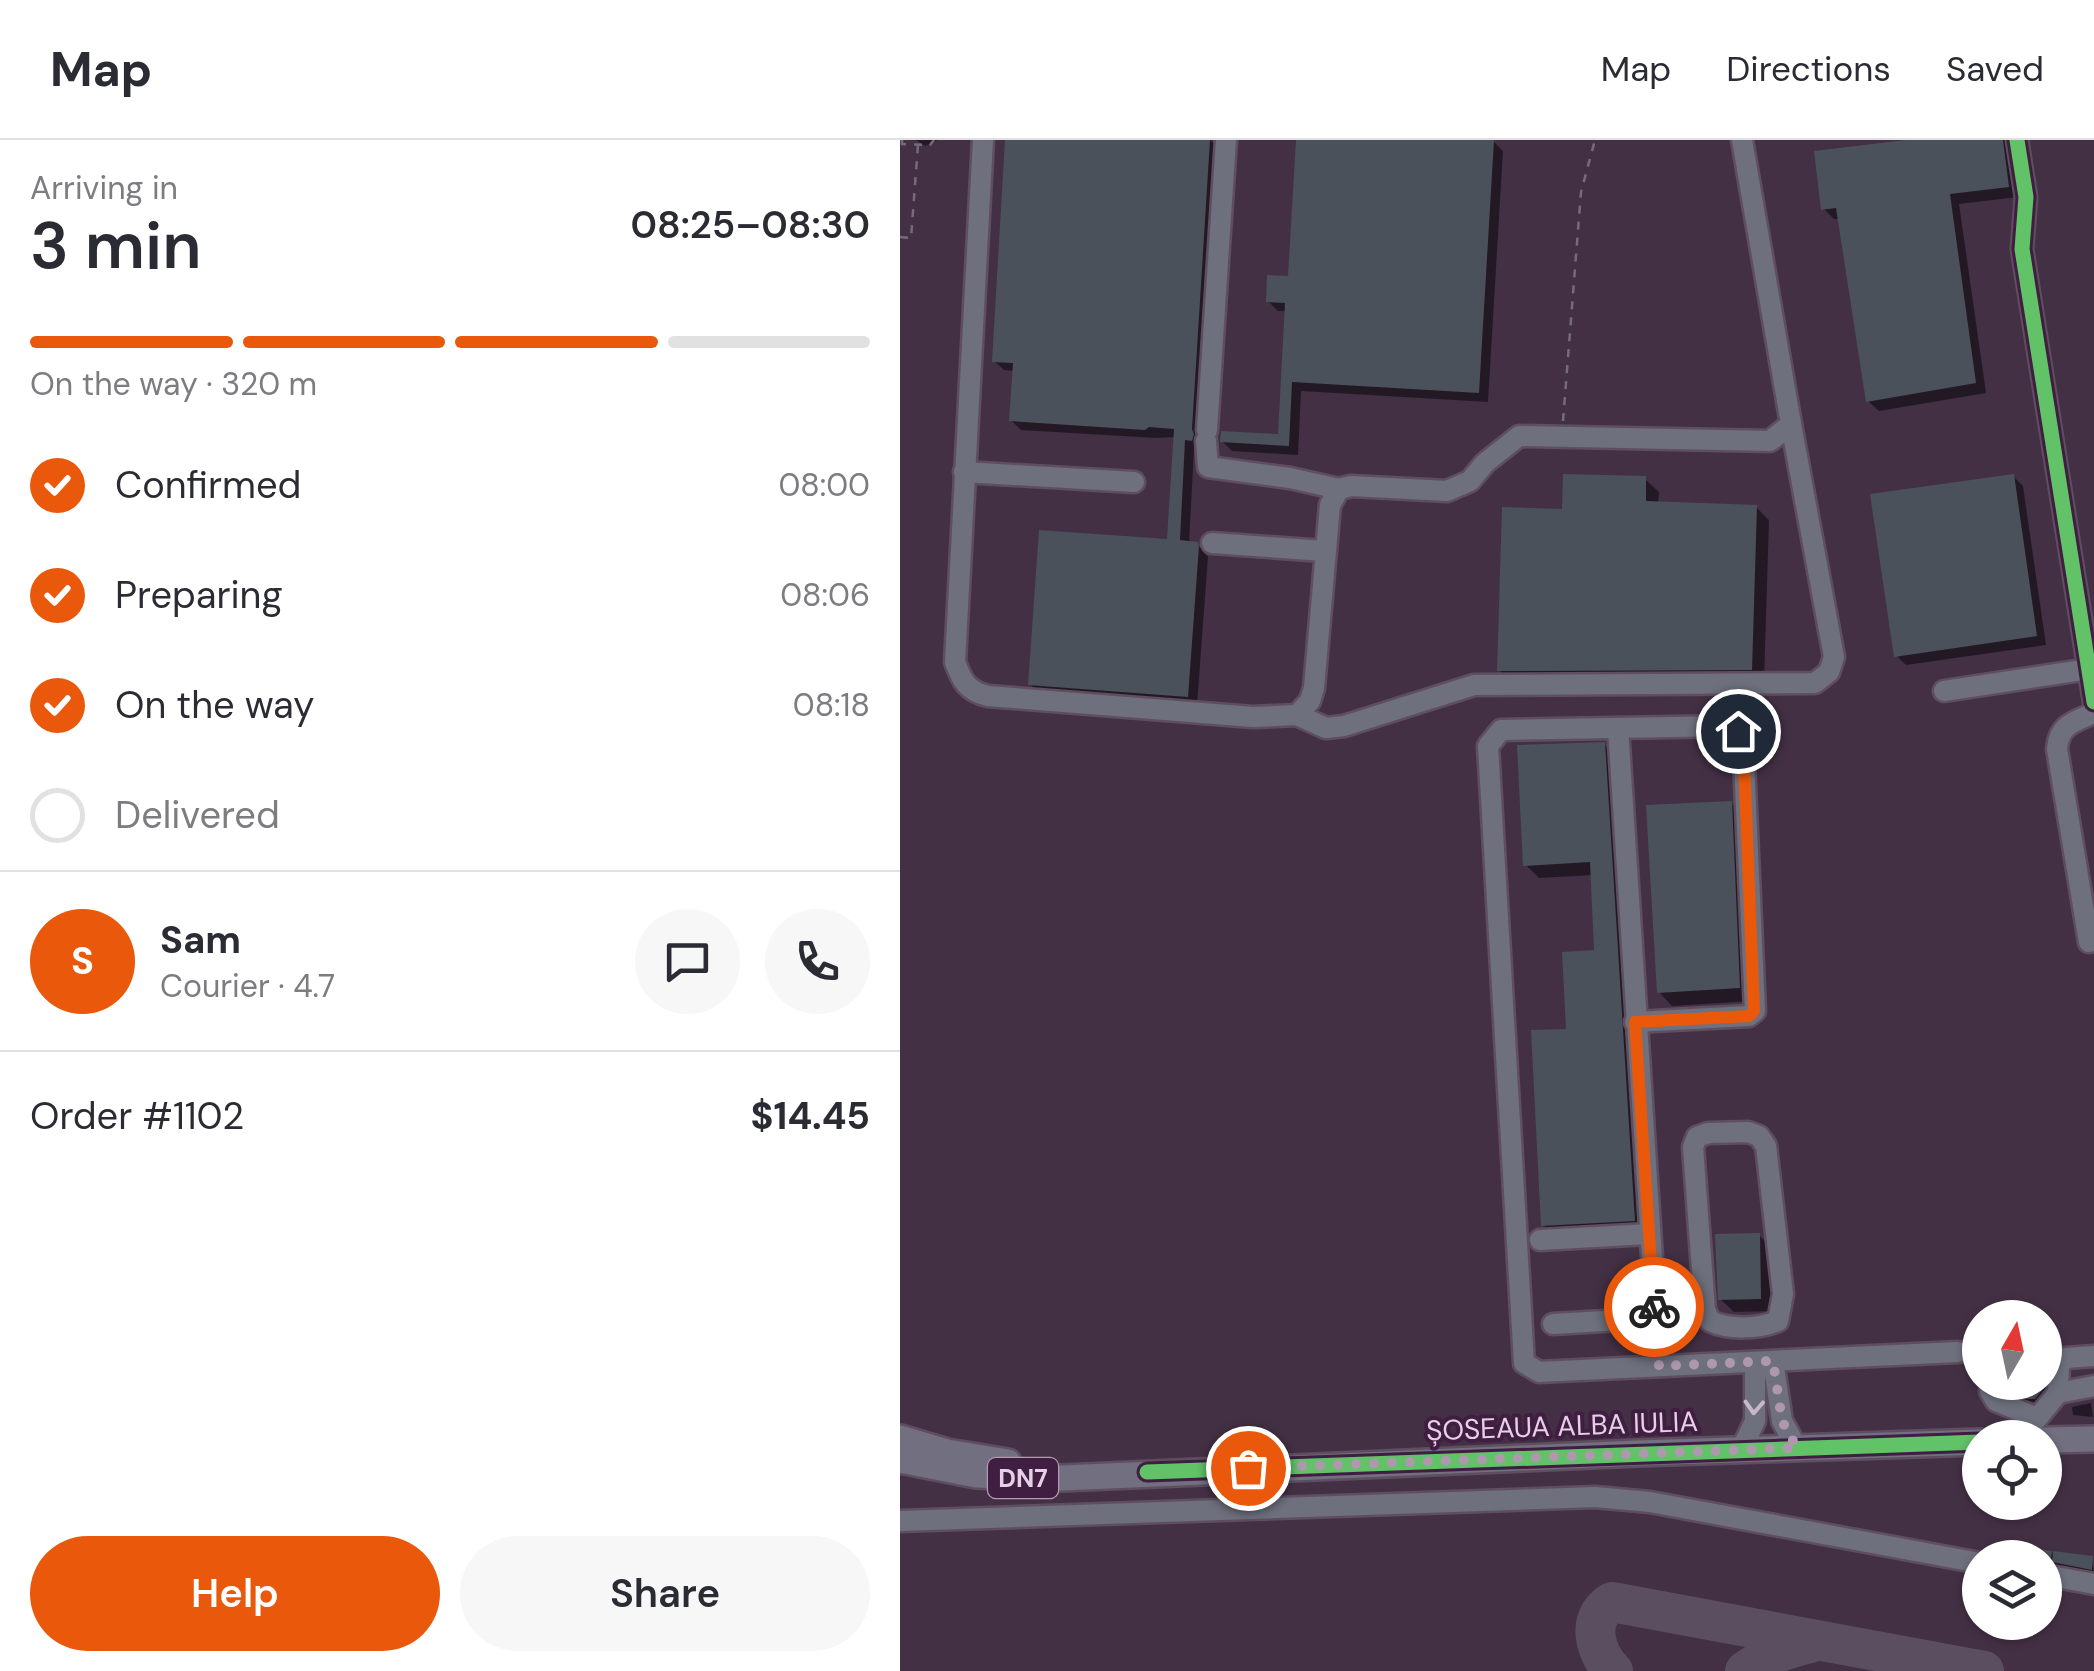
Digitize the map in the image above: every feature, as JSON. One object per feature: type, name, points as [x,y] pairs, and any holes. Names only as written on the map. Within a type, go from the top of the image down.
[{"type":"main road","points":[[2062,1433],[2094,1438]]},
{"type":"main road","name":"ȘOSEAUA ALBA IULIA","points":[[900,1438],[1001,1462],[1147,1472]]},
{"type":"main road","name":"ȘOSEAUA ALBA IULIA","points":[[900,1460],[942,1470],[1018,1478],[1962,1443]]},
{"type":"street","points":[[983,140],[955,662],[963,684],[976,693],[1253,717],[1297,716],[1326,728],[1344,726],[1474,685],[1815,683],[1829,672],[1834,657],[1742,140]]},
{"type":"street","points":[[1226,140],[1206,436],[1208,467],[1339,489],[1352,486],[1448,491],[1470,481],[1485,463],[1519,436],[1770,441],[1791,424]]},
{"type":"street","points":[[2017,140],[2026,197],[2022,249],[2094,702]]},
{"type":"street","points":[[964,472],[1134,482]]},
{"type":"street","points":[[1297,716],[1310,701],[1314,688],[1324,552],[1330,505],[1339,489]]},
{"type":"street","points":[[1212,543],[1324,552]]},
{"type":"street","points":[[1944,691],[2089,668]]},
{"type":"street","points":[[2089,942],[2057,750],[2058,736],[2066,725],[2094,713]]},
{"type":"street","points":[[1635,1022],[1749,1016],[1754,1011],[1743,738],[1732,726],[1501,730],[1488,746],[1524,1363],[1540,1372],[1958,1352]]},
{"type":"street","points":[[1618,728],[1659,1366]]},
{"type":"street","points":[[1708,1132],[1748,1132],[1759,1136],[1766,1146],[1783,1294],[1778,1321],[1765,1326],[1720,1326],[1710,1322],[1705,1310],[1693,1148],[1697,1137],[1708,1132]]},
{"type":"street","points":[[1540,1240],[1650,1234]]},
{"type":"street","points":[[1553,1324],[1655,1318]]},
{"type":"street","points":[[1741,1450],[1754,1421],[1765,1361],[1765,1326]]},
{"type":"street","points":[[2062,1360],[2094,1356]]},
{"type":"street","points":[[1765,1361],[1782,1421],[1797,1448]]},
{"type":"street","points":[[2062,1392],[2094,1386]]},
{"type":"street","points":[[1996,1400],[2027,1420]]},
{"type":"street","points":[[900,1521],[1595,1497],[1650,1502],[1962,1560]]},
{"type":"street","points":[[2062,1578],[2094,1584]]},
{"type":"path","points":[[902,140],[902,144],[930,146],[934,140]]},
{"type":"path","points":[[1562,435],[1581,192],[1595,140]]},
{"type":"path","points":[[900,237],[911,238],[918,144]]},
{"type":"building","points":[[1005,140],[1210,140],[1194,434],[1192,441],[1185,440],[1180,540],[1198,542],[1199,546],[1188,697],[1028,685],[1039,530],[1167,539],[1174,429],[1009,421],[1013,363],[992,362]]},
{"type":"building","points":[[1296,140],[1494,140],[1479,393],[1292,382],[1289,446],[1220,442],[1221,431],[1278,434],[1285,303],[1266,302],[1267,275],[1288,276]]},
{"type":"building","points":[[1906,140],[2003,140],[2009,187],[1950,194],[1976,383],[1866,402],[1836,208],[1821,210],[1814,151]]},
{"type":"building","points":[[1563,474],[1646,476],[1646,501],[1757,505],[1752,670],[1497,671],[1502,507],[1562,509]]},
{"type":"building","points":[[2014,474],[2037,636],[1894,657],[1870,494]]},
{"type":"building","points":[[1605,742],[1635,1221],[1541,1226],[1531,1030],[1566,1029],[1562,952],[1594,950],[1590,862],[1523,866],[1517,745]]},
{"type":"building","points":[[1732,801],[1740,988],[1657,993],[1646,805]]},
{"type":"building","points":[[1760,1233],[1761,1299],[1718,1300],[1715,1234]]},
{"type":"building","points":[[2062,1552],[2093,1556],[2092,1570],[2062,1564]]},
{"type":"taxiway","points":[[1613,1671],[1601,1655],[1596,1636],[1598,1617],[1612,1602],[1984,1671]]},
{"type":"taxiway","points":[[1745,1671],[1776,1654],[1810,1643]]},
{"type":"cycle path","points":[[2017,140],[2026,197],[2022,249],[2094,702]]},
{"type":"cycle path","points":[[1147,1472],[1962,1443]]},
{"type":"way so far","points":[[1248,1468],[1797,1448],[1782,1421],[1773,1361],[1659,1366],[1654,1307]]},
{"type":"route","points":[[1654,1307],[1635,1022],[1749,1016],[1754,1011],[1743,738],[1738,731]]}]
